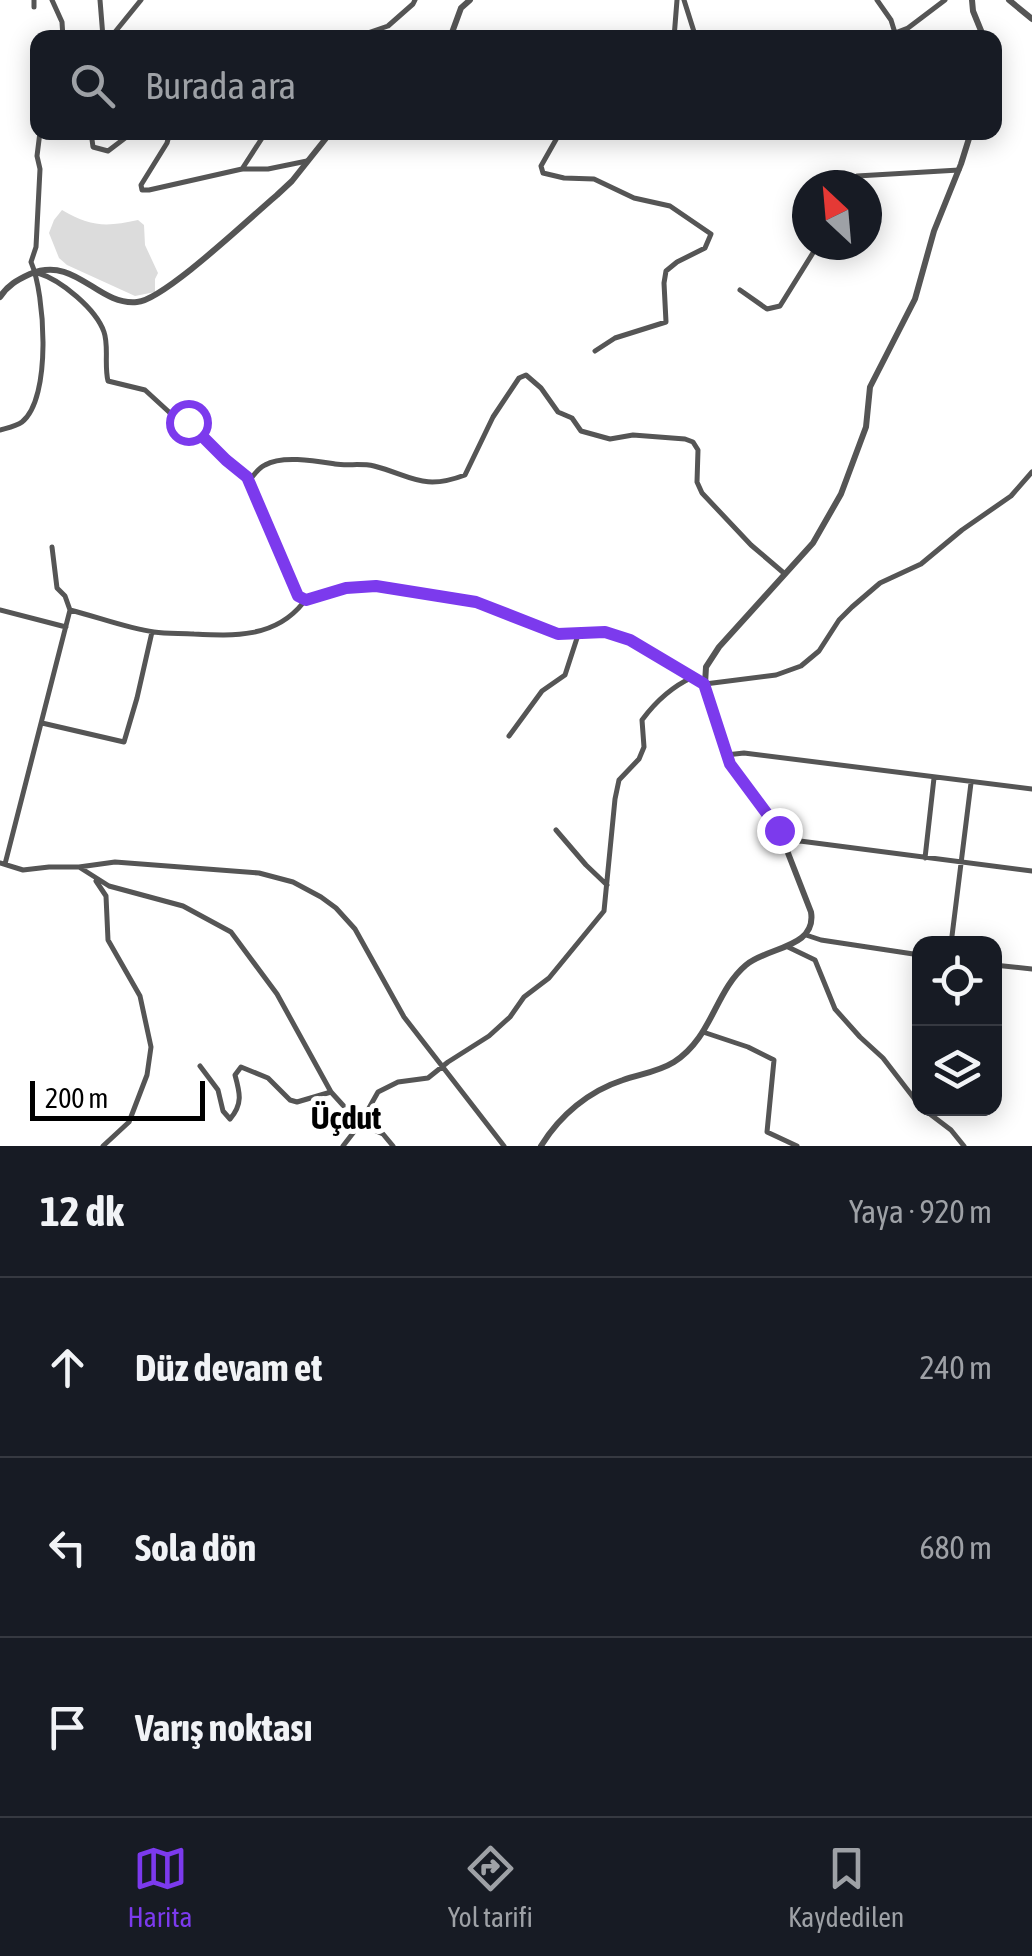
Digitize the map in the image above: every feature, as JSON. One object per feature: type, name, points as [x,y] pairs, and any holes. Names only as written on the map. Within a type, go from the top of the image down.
[{"type":"street","points":[[52,0],[62,30]]},
{"type":"street","points":[[100,0],[103,30]]},
{"type":"street","points":[[117,30],[141,0]]},
{"type":"street","points":[[376,30],[388,26],[415,0]]},
{"type":"street","points":[[453,30],[461,8],[470,0]]},
{"type":"street","points":[[675,30],[680,0]]},
{"type":"street","points":[[680,0],[693,30]]},
{"type":"street","points":[[877,0],[894,30]]},
{"type":"street","points":[[903,30],[945,0]]},
{"type":"street","points":[[972,0],[981,30]]},
{"type":"street","points":[[1009,0],[1032,18]]},
{"type":"street","points":[[0,430],[21,423],[31,410],[44,364],[38,281],[31,262],[36,247],[39,140]]},
{"type":"street","points":[[92,140],[92,148],[108,151],[122,140]]},
{"type":"street","points":[[168,140],[141,184],[142,190],[242,169],[310,160]]},
{"type":"street","points":[[242,169],[261,140]]},
{"type":"street","points":[[0,297],[7,287],[50,268],[62,270],[123,302],[150,300],[277,194],[325,140]]},
{"type":"street","points":[[556,140],[541,166],[543,173],[594,179],[634,198],[670,206],[711,234],[705,248],[666,271],[666,322],[615,338],[595,351]]},
{"type":"street","points":[[541,1146],[577,1104],[608,1086],[662,1068],[693,1046],[741,969],[760,955],[806,935],[812,925],[811,912],[785,843],[726,755],[704,684],[706,667],[719,647],[812,543],[841,494],[866,427],[870,387],[915,299],[934,232],[968,140]]},
{"type":"street","points":[[882,175],[959,170]]},
{"type":"street","points":[[740,290],[767,309],[780,306],[809,260]]},
{"type":"street","points":[[35,272],[66,288],[94,315],[105,334],[108,381],[145,390],[169,412],[197,428],[206,442],[248,481],[303,603],[280,622],[231,637],[152,632],[70,610]]},
{"type":"street","points":[[248,481],[270,462],[305,460],[372,466],[422,482],[447,482],[464,475],[493,417],[519,378],[526,375],[542,388],[558,412],[572,418],[581,431],[610,439],[633,435],[693,442],[698,450],[697,482],[704,497],[786,575]]},
{"type":"street","points":[[298,596],[306,600],[346,588],[376,586],[476,602],[558,634],[605,632],[630,640],[704,684],[776,675],[801,666],[819,650],[852,606],[880,583],[921,564],[1011,496],[1032,472]]},
{"type":"street","points":[[52,547],[57,588],[66,596],[70,610],[3,864],[24,870],[115,862],[259,874],[312,892],[336,908],[356,929],[398,1007],[504,1146]]},
{"type":"street","points":[[0,610],[66,627]]},
{"type":"street","points":[[42,723],[124,742],[152,632]]},
{"type":"street","points":[[508,736],[542,691],[564,676],[578,635]]},
{"type":"street","points":[[343,1146],[378,1092],[398,1082],[428,1078],[489,1036],[524,997],[550,978],[604,911],[619,780],[638,760],[644,747],[642,720],[665,694],[693,677]]},
{"type":"street","points":[[726,755],[744,753],[1032,789]]},
{"type":"street","points":[[925,858],[934,778]]},
{"type":"street","points":[[953,936],[971,782]]},
{"type":"street","points":[[556,830],[607,884]]},
{"type":"street","points":[[785,843],[796,841],[1032,871]]},
{"type":"street","points":[[79,867],[109,886],[183,906],[231,932],[277,994],[330,1092],[360,1124],[382,1134],[393,1146]]},
{"type":"street","points":[[94,878],[106,896],[108,940],[140,996],[151,1046],[148,1076],[130,1122],[103,1146]]},
{"type":"street","points":[[806,935],[912,954]]},
{"type":"street","points":[[786,945],[815,960],[835,1009],[883,1058],[912,1095]]},
{"type":"street","points":[[1002,965],[1032,969]]},
{"type":"street","points":[[704,1032],[774,1060],[767,1132],[797,1146]]},
{"type":"street","points":[[200,1066],[218,1090],[230,1119],[238,1110],[241,1096],[236,1075],[241,1068],[268,1078],[297,1102],[330,1092]]},
{"type":"street","points":[[933,1116],[964,1146]]},
{"type":"shaded area","points":[[62,210],[90,222],[138,220],[144,225],[145,245],[158,273],[155,292],[135,296],[59,258],[49,233]]},
{"type":"district","name":"Üçdut","points":[[346,1117]]},
{"type":"route","points":[[188,422],[247,477],[298,596],[306,600],[346,588],[376,586],[476,602],[558,634],[605,632],[630,640],[704,684],[730,764],[779,830]]}]
